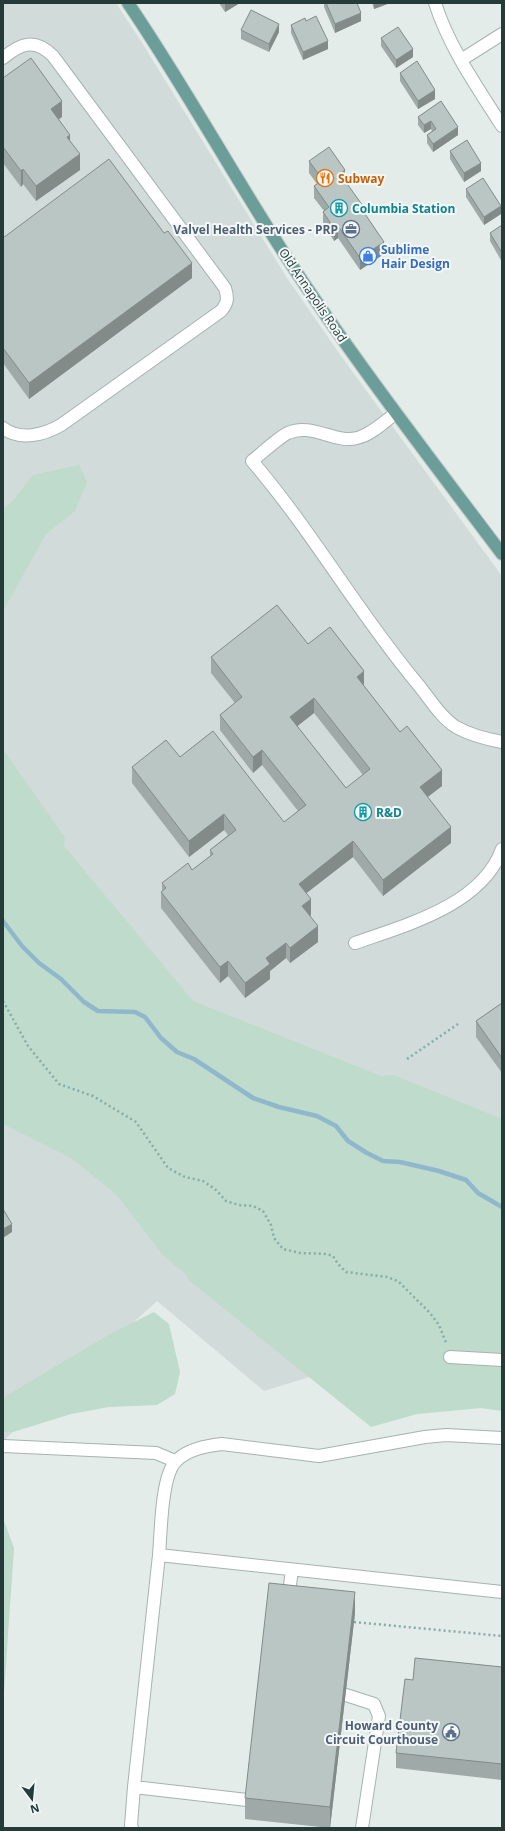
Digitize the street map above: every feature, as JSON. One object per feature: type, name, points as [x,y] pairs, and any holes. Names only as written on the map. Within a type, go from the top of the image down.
[{"type":"main road","name":"Old Annapolis Road","points":[[128,3],[184,88],[296,271],[396,413],[502,554]]},
{"type":"street","points":[[435,3],[442,25],[461,60],[502,126]]},
{"type":"street","points":[[461,60],[502,34]]},
{"type":"street","points":[[3,58],[13,49],[23,45],[34,44],[44,48],[53,56],[225,288],[228,296],[227,304],[221,311],[61,426],[50,432],[24,436],[9,432],[3,428]]},
{"type":"street","points":[[396,413],[373,430],[357,438],[343,438],[302,430],[288,433],[252,461],[277,490],[393,654],[443,715],[455,726],[487,739],[502,742]]},
{"type":"street","points":[[355,943],[420,920],[450,905],[472,890],[490,871],[502,849]]},
{"type":"street","points":[[450,1357],[502,1360]]},
{"type":"street","points":[[132,1828],[134,1787],[165,1485],[169,1471],[176,1461],[189,1452],[206,1446],[222,1444],[319,1456],[425,1437],[446,1435],[502,1438]]},
{"type":"street","points":[[3,1446],[156,1453],[176,1461]]},
{"type":"street","points":[[159,1555],[502,1592]]},
{"type":"street","points":[[288,1606],[292,1570]]},
{"type":"street","points":[[346,1694],[374,1704],[379,1716],[362,1828]]},
{"type":"street","points":[[134,1787],[247,1800]]},
{"type":"path","points":[[3,1001],[28,1046],[59,1084],[93,1096],[136,1122],[168,1168],[184,1177],[203,1181],[215,1189],[226,1201],[239,1205],[253,1206],[263,1211],[271,1225],[274,1238],[282,1249],[300,1254],[327,1254],[333,1256],[346,1272],[387,1277],[398,1281],[430,1313],[439,1325],[446,1340],[450,1357]]},
{"type":"path","points":[[407,1060],[458,1024]]},
{"type":"path","points":[[354,1622],[502,1636]]},
{"type":"shaded area","points":[[3,3],[116,3],[287,278],[341,356],[502,576],[502,1347],[420,1343],[264,1391],[157,1301],[3,1441]]},
{"type":"green space","points":[[79,465],[87,482],[75,511],[46,534],[3,611],[3,510],[33,475]]},
{"type":"green space","points":[[3,749],[65,838],[64,846],[193,1001],[381,1076],[393,1075],[502,1119],[502,1411],[481,1408],[417,1414],[371,1427],[191,1282],[183,1272],[164,1256],[115,1193],[71,1158],[3,1124]]},
{"type":"green space","points":[[154,1312],[169,1324],[180,1372],[175,1394],[157,1405],[109,1407],[71,1414],[13,1432],[3,1432],[3,1399],[6,1396],[110,1334]]},
{"type":"green space","points":[[3,1518],[14,1548],[3,1708]]},
{"type":"building","points":[[326,3],[357,3],[361,13],[335,24]]},
{"type":"building","points":[[251,10],[279,24],[269,44],[241,30]]},
{"type":"building","points":[[316,16],[328,41],[303,52],[291,25],[305,18],[306,21]]},
{"type":"building","points":[[398,27],[413,49],[396,60],[381,38]]},
{"type":"building","points":[[31,58],[62,101],[51,109],[70,135],[67,137],[80,154],[36,186],[23,169],[21,171],[3,147],[3,78]]},
{"type":"building","points":[[417,61],[435,90],[418,101],[400,73]]},
{"type":"building","points":[[441,101],[458,127],[433,144],[427,135],[436,129],[431,121],[424,125],[418,117]]},
{"type":"building","points":[[467,140],[481,163],[464,173],[450,151]]},
{"type":"building","name":"Columbia Station","points":[[329,147],[345,170],[340,174],[363,206],[361,208],[384,242],[360,258],[338,226],[334,228],[323,212],[329,207],[314,186],[323,180],[309,161]]},
{"type":"building","points":[[109,159],[164,233],[168,231],[192,263],[29,383],[3,348],[3,238]]},
{"type":"building","points":[[483,178],[501,206],[484,217],[466,189]]},
{"type":"building","points":[[502,225],[502,253],[490,233]]},
{"type":"building","name":"R&D","points":[[277,605],[308,644],[330,627],[364,671],[357,677],[400,732],[407,726],[442,770],[420,787],[451,827],[383,880],[353,841],[299,884],[311,899],[302,906],[318,926],[290,948],[286,943],[266,958],[270,964],[245,983],[228,961],[220,967],[161,892],[166,888],[162,883],[188,863],[192,870],[213,854],[210,850],[236,830],[224,814],[189,841],[132,767],[166,740],[180,757],[213,731],[284,822],[306,805],[262,750],[253,757],[220,715],[242,697],[211,657]],"holes":[[[314,698],[370,769],[346,788],[290,717]]]},
{"type":"building","points":[[502,1003],[502,1058],[476,1021]]},
{"type":"building","points":[[3,1209],[12,1224],[3,1229]]},
{"type":"building","points":[[269,1583],[355,1592],[330,1807],[245,1798]]},
{"type":"building","name":"Howard County Circuit Courthouse","points":[[415,1658],[502,1667],[502,1764],[396,1753],[405,1679],[413,1680]]},
{"type":"waterway","points":[[3,921],[22,946],[39,963],[61,979],[84,1002],[98,1011],[135,1012],[145,1017],[161,1038],[177,1052],[194,1059],[253,1098],[279,1107],[317,1116],[336,1126],[348,1141],[383,1161],[400,1162],[439,1171],[466,1180],[478,1193],[502,1207]]},
{"type":"place","name":"Subway","points":[[325,178]]},
{"type":"place","name":"Columbia Station","points":[[339,208]]},
{"type":"place","name":"Valvel Health Services - PRP","points":[[351,229]]},
{"type":"place","name":"Sublime Hair Design","points":[[368,256]]},
{"type":"place","name":"R&D","points":[[363,812]]},
{"type":"place","name":"Howard County Circuit Courthouse","points":[[451,1732]]}]
